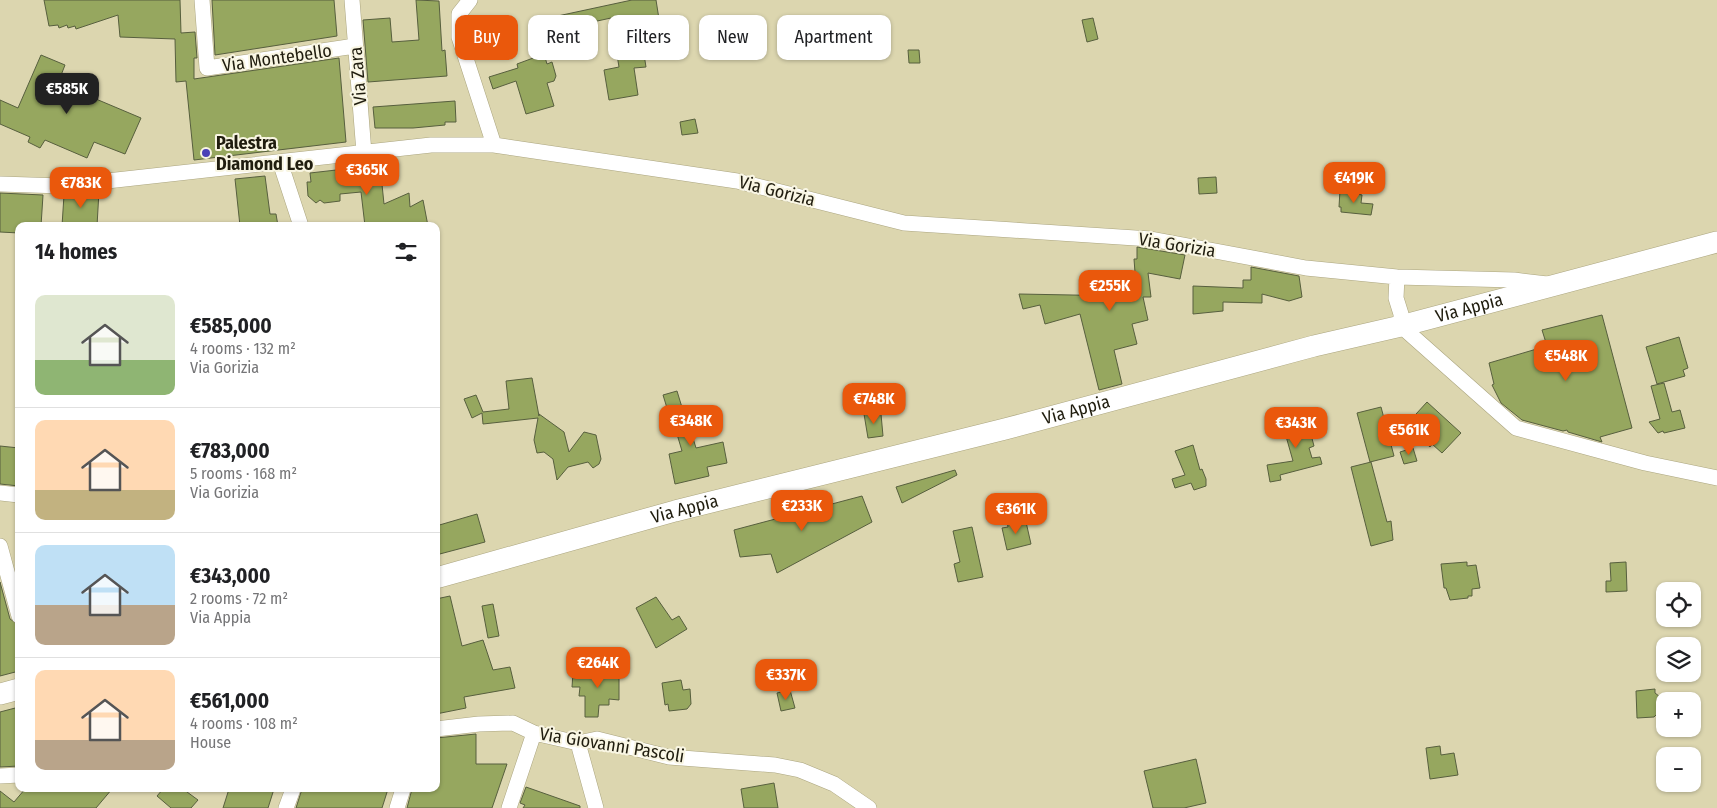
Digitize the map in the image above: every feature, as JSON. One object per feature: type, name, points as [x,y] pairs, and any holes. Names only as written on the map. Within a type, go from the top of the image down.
[{"type":"main road","name":"Via Appia","points":[[440,577],[675,511],[1005,429],[1314,346],[1401,326],[1717,242]]},
{"type":"main road","points":[[0,694],[15,690]]},
{"type":"street","name":"Via Montebello","points":[[202,0],[207,68],[355,46]]},
{"type":"street","name":"Via Zara","points":[[352,0],[364,153]]},
{"type":"street","points":[[470,0],[459,14],[459,37],[494,145]]},
{"type":"street","name":"Via Gorizia","points":[[0,184],[62,186],[431,145],[494,145],[737,181],[904,223],[1151,239],[1306,268],[1398,277],[1514,280],[1552,285]]},
{"type":"street","points":[[280,162],[300,222]]},
{"type":"street","points":[[1398,277],[1396,298],[1401,314],[1401,326],[1516,428],[1645,463],[1717,478]]},
{"type":"street","points":[[0,493],[15,495]]},
{"type":"street","points":[[0,546],[15,601]]},
{"type":"street","name":"Via Giovanni Pascoli","points":[[440,729],[479,724],[513,723],[534,734],[578,743],[597,739],[669,757],[752,762],[800,770],[834,784],[868,808]]},
{"type":"street","points":[[509,808],[534,734]]},
{"type":"street","points":[[578,743],[596,808]]},
{"type":"street","points":[[0,776],[15,775]]},
{"type":"street","points":[[286,808],[292,792]]},
{"type":"street","points":[[397,808],[402,792]]},
{"type":"building","points":[[44,0],[180,0],[181,33],[195,32],[197,58],[194,58],[194,79],[339,58],[346,142],[194,160],[186,81],[176,82],[175,39],[120,37],[118,15],[76,29],[75,26],[68,28],[67,25],[59,28],[58,25],[49,26]]},
{"type":"building","points":[[212,0],[334,0],[337,36],[215,55]]},
{"type":"building","points":[[416,0],[439,1],[442,51],[445,50],[447,76],[368,82],[363,20],[390,18],[392,42],[419,40]]},
{"type":"building","points":[[632,0],[656,0],[658,15],[608,15],[608,19],[598,21],[598,15],[562,15]]},
{"type":"building","points":[[1093,18],[1098,39],[1087,42],[1082,20]]},
{"type":"building","points":[[908,50],[919,50],[920,63],[909,63]]},
{"type":"building","points":[[41,55],[65,65],[58,83],[141,118],[125,154],[94,142],[87,158],[45,140],[40,148],[28,142],[30,137],[0,124],[0,100],[18,108]]},
{"type":"building","points":[[528,60],[546,60],[547,64],[552,62],[556,76],[554,81],[547,83],[554,106],[526,114],[516,81],[493,89],[489,77],[518,68],[517,64]]},
{"type":"building","points":[[618,60],[645,60],[646,67],[634,68],[638,95],[609,100],[604,70],[619,67]]},
{"type":"building","points":[[455,101],[456,122],[445,122],[445,125],[413,128],[375,128],[373,107]]},
{"type":"building","points":[[695,119],[698,133],[682,135],[680,122]]},
{"type":"building","points":[[380,165],[384,204],[409,193],[410,207],[423,200],[427,222],[365,222],[361,192],[340,194],[340,201],[324,203],[320,200],[316,203],[308,196],[307,182],[311,182],[310,173]]},
{"type":"building","points":[[265,176],[270,214],[276,214],[277,222],[240,222],[235,179]]},
{"type":"building","points":[[1216,177],[1217,193],[1199,194],[1198,178]]},
{"type":"building","points":[[1340,190],[1362,195],[1361,203],[1373,204],[1371,215],[1341,212],[1341,207],[1339,207]]},
{"type":"building","points":[[99,191],[97,222],[62,222],[64,195]]},
{"type":"building","points":[[0,193],[43,195],[41,222],[15,222],[15,233],[0,232]]},
{"type":"building","points":[[1137,247],[1185,255],[1180,279],[1148,273],[1151,297],[1143,297],[1148,320],[1132,324],[1137,344],[1114,350],[1122,384],[1099,390],[1080,314],[1045,324],[1040,305],[1023,309],[1019,294],[1125,296],[1125,287],[1136,286],[1134,259],[1137,259]]},
{"type":"building","points":[[1251,267],[1299,276],[1302,297],[1289,301],[1262,294],[1262,303],[1223,302],[1223,311],[1193,314],[1193,286],[1243,288],[1243,280],[1251,280]]},
{"type":"building","points":[[1602,315],[1632,428],[1600,437],[1602,442],[1568,432],[1567,430],[1563,431],[1522,420],[1501,403],[1492,385],[1494,384],[1489,363],[1547,346],[1542,330]]},
{"type":"building","points":[[1679,337],[1688,368],[1683,370],[1685,376],[1657,384],[1646,347]]},
{"type":"building","points":[[532,378],[539,416],[539,414],[564,432],[569,452],[584,432],[596,435],[601,459],[599,464],[593,468],[588,462],[568,467],[557,480],[553,459],[544,452],[537,453],[534,440],[538,418],[483,424],[482,413],[472,418],[464,399],[476,395],[483,412],[509,409],[506,381]]},
{"type":"building","points":[[1664,383],[1672,412],[1680,410],[1685,428],[1658,433],[1649,422],[1660,419],[1651,386]]},
{"type":"building","points":[[677,391],[684,414],[689,413],[692,424],[689,425],[696,448],[723,442],[727,463],[707,467],[709,476],[675,484],[669,454],[682,451],[669,407],[667,408],[663,395]]},
{"type":"building","points":[[1427,402],[1461,433],[1442,453],[1432,444],[1430,447],[1406,425]]},
{"type":"building","points":[[1381,407],[1394,456],[1370,462],[1357,413]]},
{"type":"building","points":[[878,412],[878,414],[881,414],[883,436],[868,438],[864,414]]},
{"type":"building","points":[[1306,416],[1314,446],[1309,448],[1312,458],[1320,457],[1322,464],[1280,475],[1281,480],[1270,482],[1267,465],[1293,461],[1282,422]]},
{"type":"building","points":[[1193,445],[1200,470],[1202,469],[1206,479],[1206,486],[1194,490],[1191,483],[1175,488],[1172,479],[1185,475],[1175,451]]},
{"type":"building","points":[[0,446],[15,448],[15,486],[0,484]]},
{"type":"building","points":[[1413,448],[1417,461],[1404,464],[1400,452]]},
{"type":"building","points":[[1371,462],[1387,522],[1391,521],[1393,540],[1371,546],[1351,467]]},
{"type":"building","points":[[955,470],[957,475],[902,503],[896,487]]},
{"type":"building","points":[[862,496],[872,522],[777,573],[771,554],[740,557],[734,530]]},
{"type":"building","points":[[477,514],[485,542],[440,554],[440,525]]},
{"type":"building","points":[[1018,519],[1019,524],[1026,522],[1031,544],[1007,550],[1002,528],[1008,527],[1007,521]]},
{"type":"building","points":[[972,527],[983,577],[958,582],[954,564],[960,562],[953,531]]},
{"type":"building","points":[[1467,562],[1467,566],[1476,565],[1480,588],[1472,589],[1472,596],[1468,596],[1468,598],[1450,600],[1446,588],[1444,588],[1441,564]]},
{"type":"building","points":[[1626,562],[1627,591],[1606,592],[1606,581],[1611,581],[1610,563]]},
{"type":"building","points":[[0,582],[10,619],[15,622],[15,672],[0,676]]},
{"type":"building","points":[[450,596],[462,646],[483,640],[493,670],[510,667],[515,688],[464,697],[466,708],[440,713],[440,598]]},
{"type":"building","points":[[656,597],[672,620],[679,616],[687,629],[656,648],[636,608]]},
{"type":"building","points":[[493,604],[499,636],[488,638],[482,606]]},
{"type":"building","points":[[603,668],[619,668],[619,700],[609,699],[609,705],[599,705],[598,717],[585,717],[585,696],[579,696],[580,687],[572,687],[573,673],[603,673]]},
{"type":"building","points":[[681,680],[683,690],[690,689],[691,704],[687,709],[669,711],[668,704],[665,705],[662,683]]},
{"type":"building","points":[[1655,689],[1656,715],[1654,717],[1637,718],[1636,691]]},
{"type":"building","points":[[790,690],[795,708],[781,711],[777,693]]},
{"type":"building","points":[[15,708],[15,766],[0,767],[0,712]]},
{"type":"building","points":[[476,734],[476,764],[507,764],[492,808],[407,808],[411,792],[440,792],[440,738]]},
{"type":"building","points":[[1440,746],[1441,755],[1454,753],[1458,775],[1430,779],[1426,748]]},
{"type":"building","points":[[1196,759],[1206,803],[1184,808],[1153,808],[1144,771]]},
{"type":"building","points":[[774,783],[778,808],[744,808],[741,789]]},
{"type":"building","points":[[526,787],[580,806],[580,808],[523,808],[525,805],[520,803]]},
{"type":"building","points":[[0,791],[14,802],[22,792],[109,792],[96,808],[0,808]]},
{"type":"building","points":[[160,792],[187,792],[198,800],[191,808],[171,808],[157,796]]},
{"type":"building","points":[[228,792],[273,792],[268,808],[223,808]]},
{"type":"building","points":[[301,792],[387,792],[382,808],[296,808]]},
{"type":"place","name":"Palestra Diamond Leo","points":[[206,153]]}]
